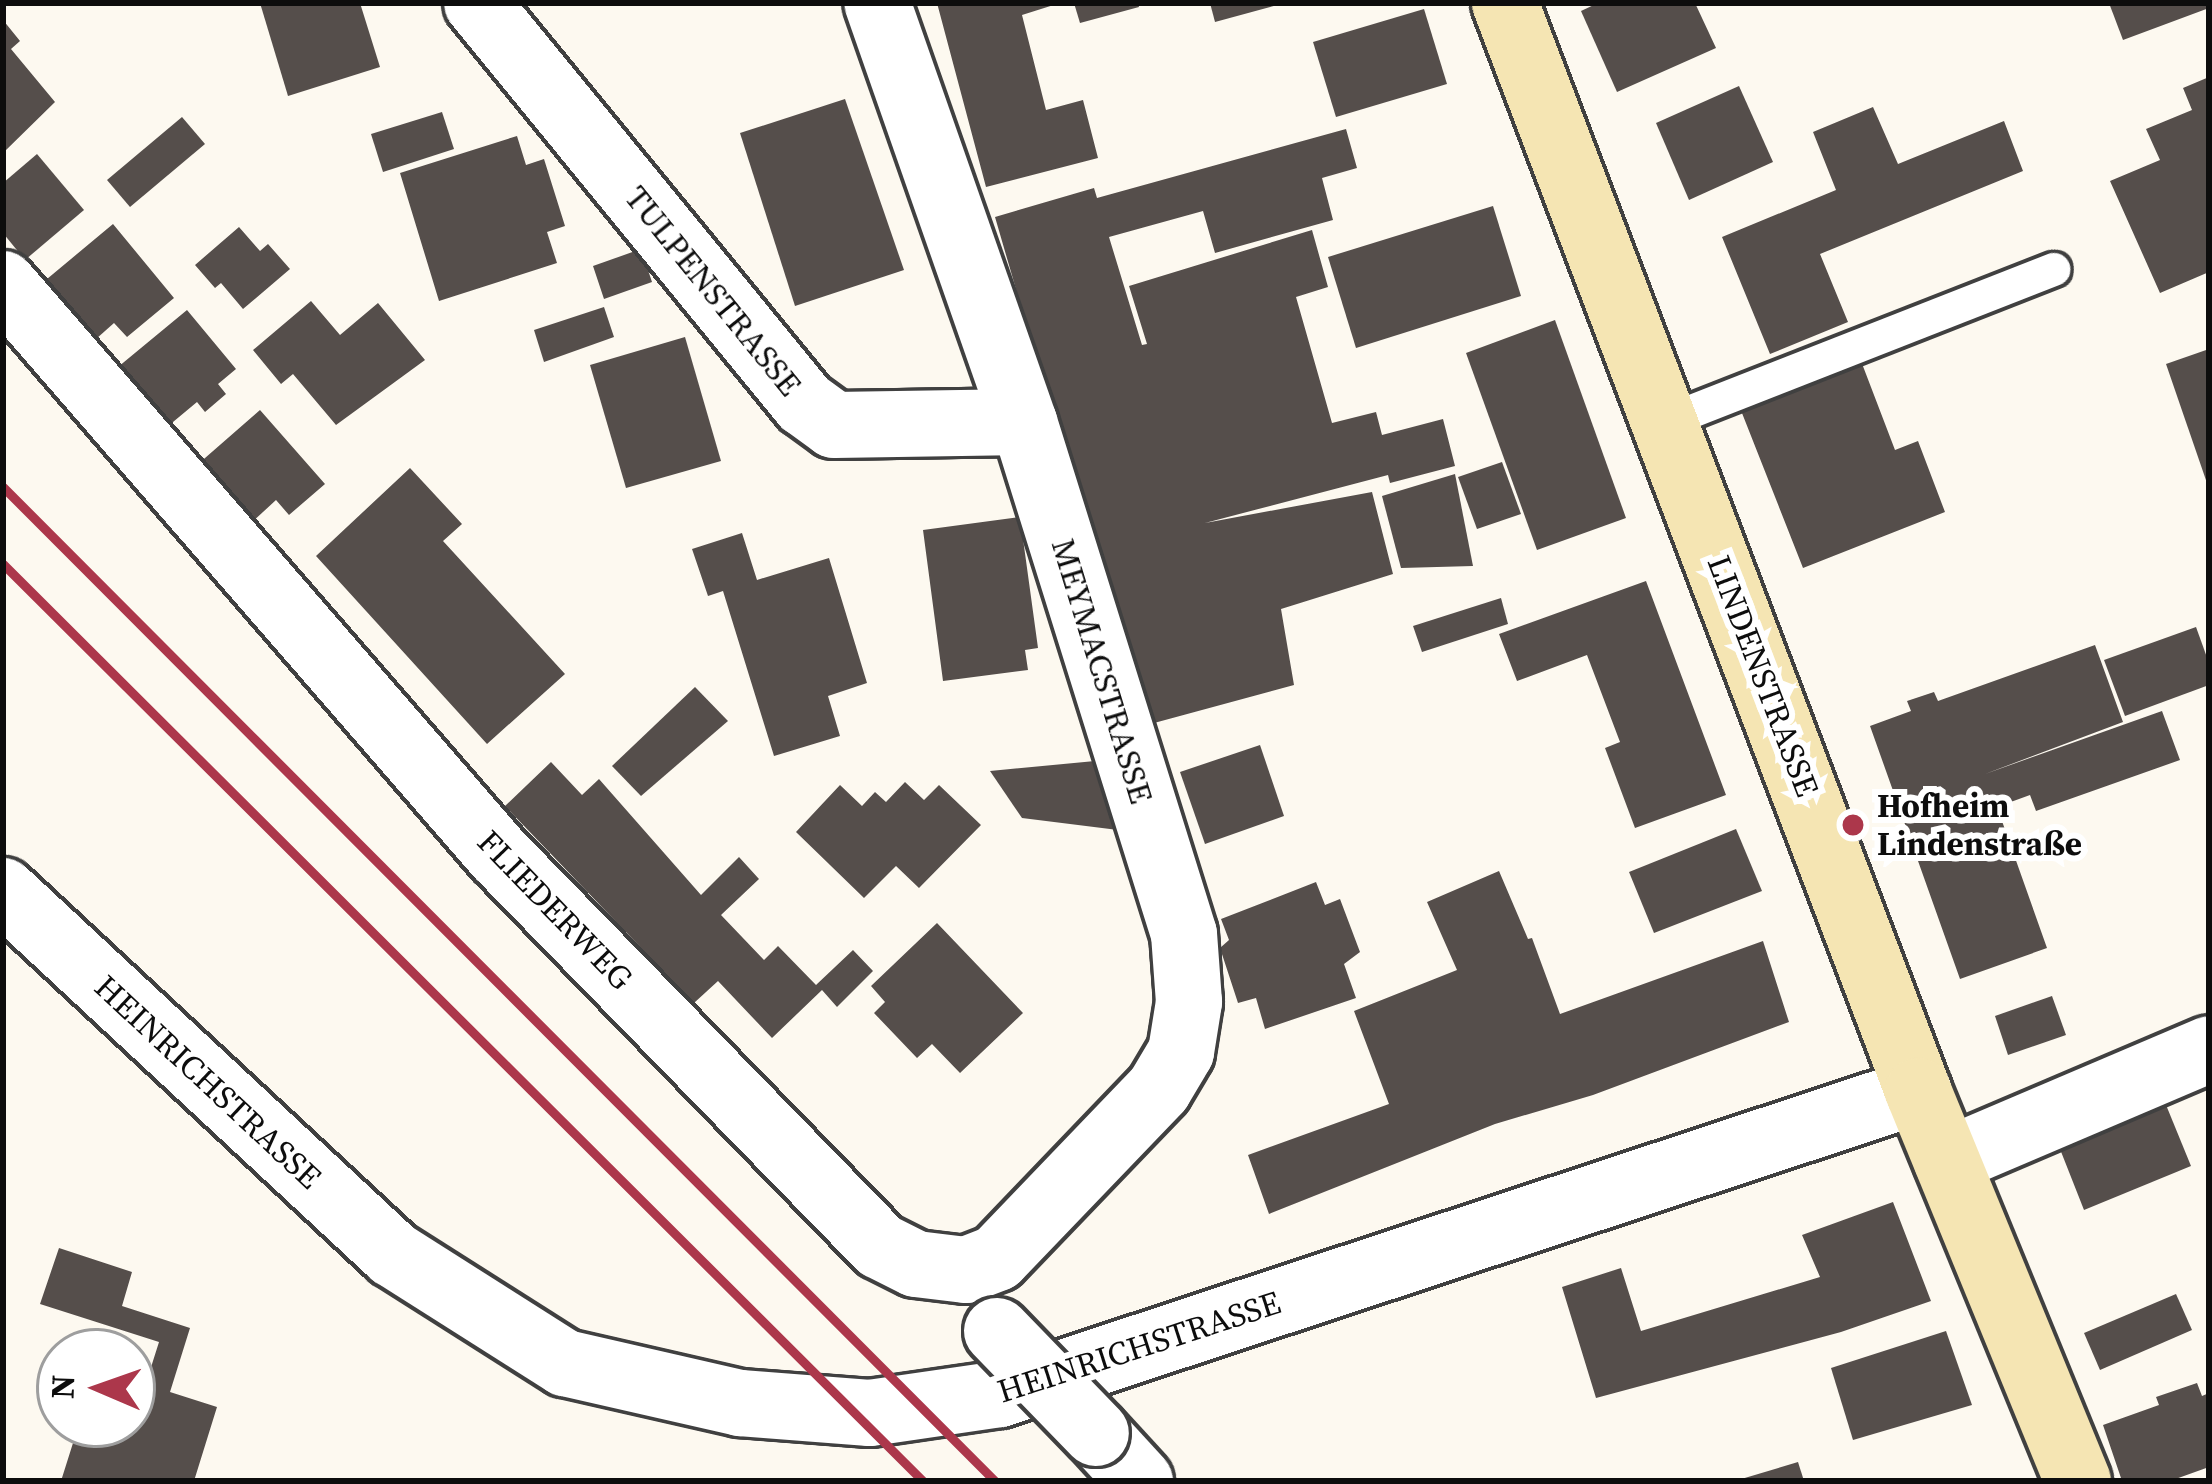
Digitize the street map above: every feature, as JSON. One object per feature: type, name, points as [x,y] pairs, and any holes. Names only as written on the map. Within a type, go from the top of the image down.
[{"type":"main road","name":"LINDENSTRASSE","points":[[1504,3],[1668,420],[1918,1090],[2078,1481]]},
{"type":"street","name":"TULPENSTRASSE","points":[[477,3],[804,403],[834,425],[1024,422]]},
{"type":"street","name":"MEYMACSTRASSE","points":[[877,3],[1024,422],[1184,934],[1190,1002],[1181,1052],[1159,1089],[998,1258],[966,1270]]},
{"type":"street","name":"FLIEDERWEG","points":[[3,284],[498,854],[880,1246],[916,1264],[966,1270]]},
{"type":"street","name":"HEINRICHSTRASSE","points":[[3,892],[393,1254],[565,1363],[740,1403],[870,1413],[1000,1394],[1918,1090]]},
{"type":"street","points":[[1947,1161],[2209,1048]]},
{"type":"street","points":[[966,1270],[977,1301],[997,1331],[1140,1481]]},
{"type":"lane","points":[[1668,420],[2053,269]]},
{"type":"building","points":[[260,3],[360,3],[380,67],[288,96]]},
{"type":"building","points":[[937,3],[1060,3],[1022,15],[1046,110],[1083,100],[1098,158],[986,187]]},
{"type":"building","points":[[1074,3],[1138,3],[1139,7],[1080,23]]},
{"type":"building","points":[[1210,3],[1281,3],[1281,4],[1215,22]]},
{"type":"building","points":[[1598,3],[1695,3],[1716,48],[1617,92],[1581,11]]},
{"type":"building","points":[[2109,3],[2209,3],[2209,8],[2123,40]]},
{"type":"building","points":[[1424,9],[1447,84],[1336,117],[1313,42]]},
{"type":"building","points":[[3,20],[20,41],[11,49],[55,102],[3,153]]},
{"type":"building","points":[[2209,77],[2209,272],[2160,293],[2110,181],[2160,160],[2146,129],[2192,110],[2183,88]]},
{"type":"building","points":[[1739,86],[1773,162],[1689,200],[1656,123]]},
{"type":"building","points":[[845,99],[904,270],[795,306],[740,133]]},
{"type":"building","points":[[1873,107],[1898,164],[2004,121],[2023,171],[1820,254],[1848,322],[1770,354],[1722,237],[1836,190],[1813,132]]},
{"type":"building","points":[[442,112],[454,149],[383,172],[371,134]]},
{"type":"building","points":[[182,117],[205,144],[130,207],[107,180]]},
{"type":"building","points":[[1346,129],[1357,168],[1322,178],[1333,220],[1215,253],[1203,211],[1109,237],[1142,345],[1147,344],[1129,286],[1312,230],[1328,287],[1296,297],[1332,423],[1376,412],[1382,435],[1443,419],[1455,466],[1390,483],[1388,475],[1205,523],[1372,492],[1393,574],[1281,609],[1294,685],[1143,726],[995,217],[1094,188],[1097,198]]},
{"type":"building","points":[[517,136],[526,165],[544,159],[565,226],[547,232],[557,263],[439,301],[400,173]]},
{"type":"building","points":[[37,154],[84,210],[25,260],[3,233],[3,183]]},
{"type":"building","points":[[1493,206],[1521,296],[1356,348],[1328,257]]},
{"type":"building","points":[[113,224],[174,298],[127,337],[114,323],[96,339],[47,279]]},
{"type":"building","points":[[239,227],[260,251],[268,244],[290,269],[243,309],[221,283],[215,288],[195,265]]},
{"type":"building","points":[[641,249],[652,282],[604,299],[593,266]]},
{"type":"building","points":[[311,301],[340,335],[378,303],[425,360],[336,425],[293,374],[281,384],[253,350]]},
{"type":"building","points":[[604,307],[614,337],[544,362],[534,330]]},
{"type":"building","points":[[187,310],[236,369],[218,384],[226,394],[205,412],[197,402],[167,427],[118,367]]},
{"type":"building","points":[[1555,320],[1626,518],[1537,550],[1466,353]]},
{"type":"building","points":[[685,337],[721,461],[626,488],[590,365]]},
{"type":"building","points":[[2209,349],[2209,486],[2208,486],[2166,364]]},
{"type":"building","points":[[1861,361],[1895,450],[1918,441],[1945,512],[1803,568],[1740,408]]},
{"type":"building","points":[[260,410],[325,484],[289,515],[276,500],[249,525],[197,465]]},
{"type":"building","points":[[1502,462],[1521,514],[1477,529],[1458,477]]},
{"type":"building","points":[[410,468],[462,524],[443,541],[565,674],[487,744],[316,556]]},
{"type":"building","points":[[1455,474],[1473,566],[1401,568],[1382,496]]},
{"type":"building","points":[[1020,517],[1038,648],[1025,650],[1028,670],[943,681],[923,530]]},
{"type":"building","points":[[742,533],[757,580],[829,558],[867,683],[828,696],[840,736],[774,756],[723,591],[708,596],[692,549]]},
{"type":"building","points":[[1646,581],[1726,795],[1635,828],[1605,748],[1620,742],[1587,655],[1517,681],[1499,634]]},
{"type":"building","points":[[1501,598],[1508,624],[1422,652],[1413,626]]},
{"type":"building","points":[[2196,627],[2209,663],[2209,685],[2125,716],[2104,660]]},
{"type":"building","points":[[2095,645],[2123,722],[1985,774],[2162,711],[2180,760],[2036,811],[2030,795],[1997,807],[2047,948],[1960,979],[1870,726],[1911,711],[1907,701],[1934,692],[1938,701]]},
{"type":"building","points":[[695,687],[728,721],[641,796],[612,766]]},
{"type":"building","points":[[1260,745],[1284,816],[1205,844],[1180,772]]},
{"type":"building","points":[[1095,761],[1118,830],[1022,818],[990,771]]},
{"type":"building","points":[[551,762],[582,795],[599,779],[701,895],[739,857],[759,879],[721,915],[764,960],[778,946],[816,985],[853,950],[873,971],[837,1007],[822,990],[772,1038],[718,981],[694,1003],[505,806]]},
{"type":"building","points":[[905,782],[924,800],[939,785],[981,825],[919,888],[896,866],[864,898],[796,832],[840,785],[862,806],[875,792],[886,802]]},
{"type":"building","points":[[1736,829],[1762,891],[1654,933],[1629,872]]},
{"type":"building","points":[[1499,871],[1528,939],[1532,938],[1560,1014],[1763,941],[1789,1022],[1593,1095],[1495,1124],[1269,1214],[1248,1155],[1389,1104],[1354,1011],[1457,970],[1427,902]]},
{"type":"building","points":[[1316,882],[1325,905],[1340,899],[1360,952],[1344,964],[1356,998],[1265,1029],[1256,998],[1238,1003],[1220,948],[1229,940],[1221,919]]},
{"type":"building","points":[[937,923],[1023,1013],[960,1073],[932,1044],[917,1058],[874,1013],[885,1002],[871,986]]},
{"type":"building","points":[[2052,996],[2066,1035],[2008,1055],[1995,1016]]},
{"type":"building","points":[[2164,1100],[2191,1166],[2084,1210],[2058,1144]]},
{"type":"building","points":[[1893,1202],[1931,1301],[1841,1332],[1596,1398],[1562,1287],[1621,1268],[1641,1331],[1820,1277],[1802,1235]]},
{"type":"building","points":[[59,1248],[132,1272],[122,1306],[190,1328],[170,1392],[217,1407],[194,1481],[61,1481],[71,1448],[156,1448],[159,1342],[156,1328],[115,1328],[40,1304]]},
{"type":"building","points":[[2176,1294],[2192,1330],[2100,1370],[2084,1333]]},
{"type":"building","points":[[1946,1331],[1972,1405],[1853,1440],[1831,1368]]},
{"type":"building","points":[[2197,1383],[2202,1396],[2209,1393],[2209,1467],[2170,1481],[2122,1481],[2103,1425],[2159,1405],[2156,1397]]},
{"type":"building","points":[[1798,1462],[1804,1481],[1738,1481],[1738,1480]]},
{"type":"railway","points":[[3,487],[995,1481]]},
{"type":"railway","points":[[3,564],[923,1481]]},
{"type":"place","name":"Hofheim Lindenstraße","points":[[1853,825]]}]
